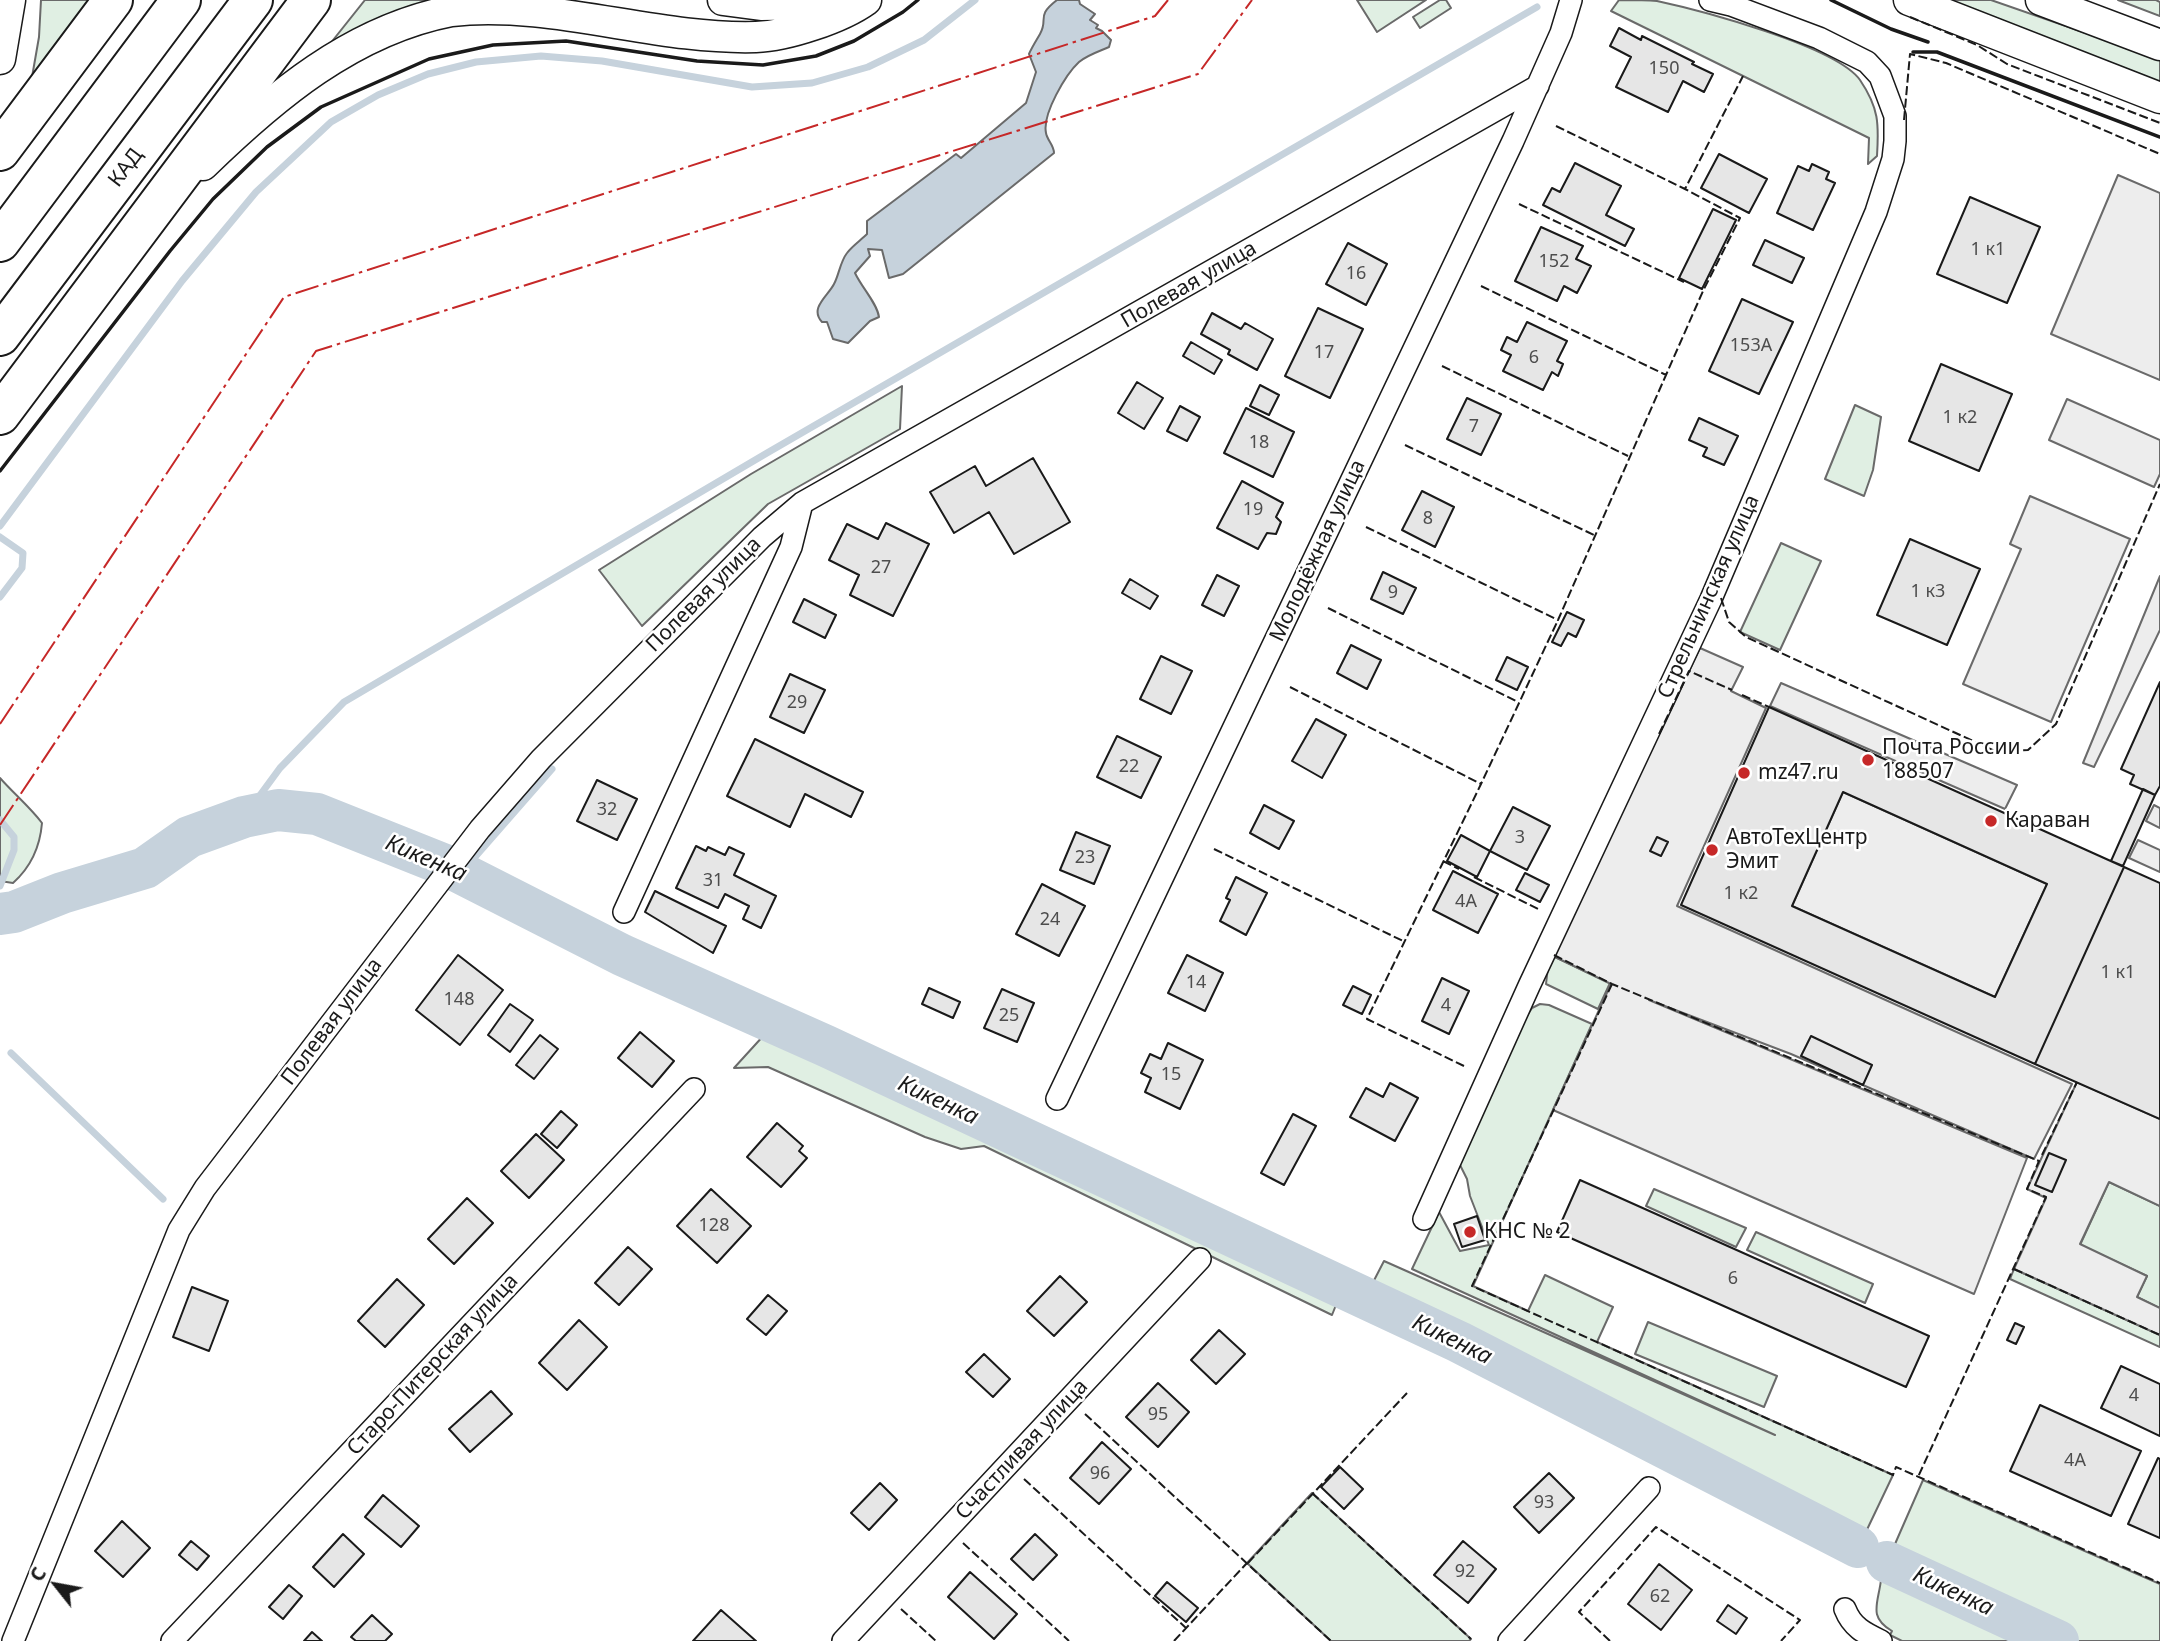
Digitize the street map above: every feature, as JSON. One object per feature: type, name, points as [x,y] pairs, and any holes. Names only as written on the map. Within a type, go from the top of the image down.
[{"type":"highway","points":[[0,151],[113,0]]},
{"type":"highway","points":[[0,242],[181,0]]},
{"type":"highway","name":"КАД","points":[[0,336],[253,0]]},
{"type":"highway","points":[[0,415],[311,0]]},
{"type":"main road","points":[[0,60],[10,0]]},
{"type":"main road","points":[[723,0],[761,5],[814,4],[821,0]]},
{"type":"main road","points":[[147,219],[222,146],[292,86],[320,65],[381,32],[451,11],[509,6],[610,18],[656,27],[758,37],[803,28],[851,10],[866,0]]},
{"type":"main road","points":[[1909,0],[2160,98]]},
{"type":"main road","points":[[2051,3],[2160,45]]},
{"type":"street","name":"Молодёжная улица","points":[[1057,1099],[1538,86],[1561,33],[1571,0]]},
{"type":"street","name":"Стрельнинская улица","points":[[1424,1219],[1529,986],[1712,599],[1876,212],[1889,171],[1895,141],[1895,116],[1880,76],[1867,62],[1819,38],[1731,5],[1710,0]]},
{"type":"street","name":"Полевая улица","points":[[13,1641],[179,1230],[213,1178],[440,880],[541,759],[762,537],[802,503],[1538,86]]},
{"type":"street","name":"Полевая улица","points":[[624,912],[791,547],[802,503]]},
{"type":"street","name":"Старо-Питерская улица","points":[[172,1641],[694,1089]]},
{"type":"street","name":"Счастливая улица","points":[[844,1641],[1200,1259]]},
{"type":"street","points":[[1509,1641],[1649,1488]]},
{"type":"street","points":[[1845,1609],[1849,1620],[1857,1628],[1881,1641]]},
{"type":"green space","points":[[41,0],[103,0],[28,100],[39,37]]},
{"type":"green space","points":[[365,0],[523,0],[318,59]]},
{"type":"green space","points":[[1357,0],[1426,0],[1377,32]]},
{"type":"green space","points":[[1440,0],[1446,0],[1451,8],[1420,28],[1413,17]]},
{"type":"green space","points":[[1619,0],[1657,1],[1703,12],[1796,42],[1846,67],[1860,80],[1871,99],[1878,125],[1877,156],[1868,164],[1869,138],[1611,11]]},
{"type":"green space","points":[[1947,0],[1991,0],[2160,59],[2160,82]]},
{"type":"green space","points":[[2118,0],[2156,0],[2160,2],[2160,16]]},
{"type":"green space","points":[[902,386],[900,429],[768,504],[642,626],[599,570],[751,474]]},
{"type":"green space","points":[[1855,405],[1881,417],[1873,470],[1864,496],[1825,479]]},
{"type":"green space","points":[[1781,543],[1821,561],[1780,650],[1740,632]]},
{"type":"green space","points":[[0,778],[42,823],[34,856],[13,883],[0,881]]},
{"type":"green space","points":[[475,874],[486,876],[633,954],[1353,1290],[1353,1295],[1361,1307],[1340,1295],[1332,1315],[984,1146],[961,1149],[925,1137],[768,1067],[734,1068],[765,1034],[915,1097],[469,890],[467,884]]},
{"type":"green space","points":[[1553,956],[1610,983],[1598,1009],[1546,984],[1548,967]]},
{"type":"green space","points":[[1540,1004],[1549,1005],[1592,1024],[1473,1286],[1528,1311],[1545,1275],[1613,1307],[1597,1342],[1893,1475],[1863,1538],[1367,1294],[1384,1261],[1775,1435],[1412,1269],[1439,1212],[1460,1251],[1489,1245],[1459,1163],[1521,1025],[1532,1008]]},
{"type":"green space","points":[[2109,1182],[2160,1206],[2160,1308],[2137,1297],[2147,1276],[2080,1245]]},
{"type":"green space","points":[[1654,1189],[1746,1228],[1736,1247],[1646,1206]]},
{"type":"green space","points":[[1756,1232],[1873,1284],[1865,1303],[1747,1250]]},
{"type":"green space","points":[[2014,1269],[2160,1335],[2160,1347],[2010,1279]]},
{"type":"green space","points":[[1648,1322],[1777,1376],[1764,1407],[1635,1354]]},
{"type":"green space","points":[[1923,1480],[2160,1584],[2160,1641],[2069,1641],[1915,1572],[1913,1564],[1918,1557],[1895,1544]]},
{"type":"green space","points":[[1312,1493],[1471,1639],[1331,1641],[1247,1563]]},
{"type":"green space","points":[[1912,1576],[2047,1641],[1902,1641],[1890,1635],[1892,1631],[1880,1620],[1876,1609],[1881,1580],[1901,1586],[1904,1579]]},
{"type":"shaded area","points":[[1057,0],[1079,0],[1080,4],[1095,14],[1090,20],[1098,25],[1096,28],[1111,40],[1109,47],[1079,62],[1056,95],[1046,125],[1054,153],[903,274],[889,278],[882,250],[868,249],[870,256],[855,273],[879,317],[870,321],[848,343],[833,339],[827,322],[822,322],[819,317],[819,307],[834,284],[845,257],[867,234],[867,221],[956,154],[961,158],[1026,103],[1036,72],[1029,54],[1042,29],[1046,10]]},
{"type":"shaded area","points":[[2118,175],[2160,193],[2160,380],[2051,334]]},
{"type":"shaded area","points":[[2067,399],[2160,440],[2160,474],[2154,487],[2049,440]]},
{"type":"shaded area","points":[[2030,496],[2130,539],[2051,722],[1963,684],[2021,549],[2010,544]]},
{"type":"shaded area","points":[[2160,576],[2160,630],[2094,767],[2083,763]]},
{"type":"shaded area","points":[[1700,648],[1743,667],[1731,691],[1766,708],[1677,906],[2072,1084],[2034,1159],[1791,1054],[1649,1000],[2027,1158],[1974,1294],[1553,1110],[1611,984],[1553,956]]},
{"type":"shaded area","points":[[1781,683],[2017,785],[2005,809],[1770,706]]},
{"type":"shaded area","points":[[1843,792],[2047,884],[1995,997],[1792,906]]},
{"type":"shaded area","points":[[2154,805],[2160,808],[2160,828],[2146,821]]},
{"type":"shaded area","points":[[2138,840],[2160,850],[2160,872],[2129,858]]},
{"type":"shaded area","points":[[2077,1082],[2160,1119],[2160,1206],[2109,1182],[2080,1244],[2147,1276],[2137,1297],[2160,1308],[2160,1335],[2014,1269],[2046,1198],[2027,1189]]},
{"type":"building","points":[[1619,28],[1641,40],[1642,36],[1713,74],[1704,92],[1683,81],[1668,112],[1616,87],[1631,57],[1610,46]]},
{"type":"building","points":[[1719,154],[1767,179],[1749,213],[1701,188]]},
{"type":"building","points":[[1575,163],[1621,186],[1606,215],[1634,229],[1625,246],[1543,205],[1552,188],[1560,192]]},
{"type":"building","points":[[1812,164],[1829,172],[1826,179],[1835,183],[1813,230],[1777,213],[1798,166],[1809,171]]},
{"type":"building","points":[[1970,197],[2040,227],[2007,303],[1937,274]]},
{"type":"building","points":[[1713,209],[1736,220],[1702,289],[1679,278]]},
{"type":"building","points":[[1541,227],[1583,246],[1576,259],[1591,266],[1577,293],[1564,286],[1557,301],[1515,281]]},
{"type":"building","points":[[1765,240],[1804,258],[1792,283],[1753,265]]},
{"type":"building","points":[[1348,243],[1387,264],[1366,305],[1326,284]]},
{"type":"building","points":[[1742,299],[1793,322],[1759,394],[1709,371]]},
{"type":"building","points":[[1318,308],[1363,329],[1330,398],[1285,376]]},
{"type":"building","points":[[1212,313],[1241,329],[1245,323],[1273,339],[1257,370],[1228,354],[1230,350],[1201,334]]},
{"type":"building","points":[[1527,322],[1567,341],[1557,361],[1563,364],[1558,376],[1552,372],[1543,390],[1503,371],[1511,355],[1501,350],[1507,337],[1517,342]]},
{"type":"building","points":[[1191,342],[1222,360],[1214,374],[1183,356]]},
{"type":"building","points":[[1941,364],[2012,394],[1979,471],[1909,441]]},
{"type":"building","points":[[1137,382],[1163,398],[1144,429],[1118,413]]},
{"type":"building","points":[[1260,385],[1279,395],[1269,415],[1250,406]]},
{"type":"building","points":[[1467,398],[1501,414],[1481,455],[1447,439]]},
{"type":"building","points":[[1180,406],[1200,417],[1187,441],[1167,431]]},
{"type":"building","points":[[1246,408],[1294,432],[1273,477],[1224,453]]},
{"type":"building","points":[[1699,418],[1738,436],[1724,465],[1703,456],[1707,448],[1689,440]]},
{"type":"building","points":[[1033,458],[1070,522],[1014,554],[989,512],[954,533],[930,492],[975,466],[986,486]]},
{"type":"building","points":[[1242,481],[1283,503],[1276,517],[1281,522],[1276,534],[1267,533],[1258,549],[1217,528]]},
{"type":"building","points":[[1422,491],[1454,507],[1435,547],[1402,530]]},
{"type":"building","points":[[886,523],[929,544],[893,616],[850,595],[859,575],[829,560],[847,524],[878,539]]},
{"type":"building","points":[[1910,539],[1980,569],[1947,645],[1877,615]]},
{"type":"building","points":[[1383,572],[1416,588],[1403,614],[1371,599]]},
{"type":"building","points":[[1217,575],[1239,586],[1224,616],[1202,605]]},
{"type":"building","points":[[1130,579],[1158,596],[1150,609],[1122,593]]},
{"type":"building","points":[[804,599],[836,615],[825,638],[793,622]]},
{"type":"building","points":[[1567,612],[1584,620],[1576,637],[1568,633],[1561,646],[1552,642]]},
{"type":"building","points":[[1351,645],[1381,660],[1367,689],[1337,673]]},
{"type":"building","points":[[1161,656],[1192,671],[1171,714],[1140,699]]},
{"type":"building","points":[[1507,657],[1528,667],[1517,690],[1496,680]]},
{"type":"building","points":[[790,674],[825,690],[804,733],[770,717]]},
{"type":"building","points":[[2160,682],[2160,786],[2155,795],[2130,784],[2134,775],[2121,769]]},
{"type":"building","points":[[1769,707],[2124,867],[2035,1064],[1681,905]],"holes":[[[1843,792],[2047,884],[1995,997],[1792,906]]]},
{"type":"building","points":[[1316,719],[1346,735],[1322,778],[1292,761]]},
{"type":"building","points":[[1117,736],[1161,757],[1141,798],[1097,777]]},
{"type":"building","points":[[755,739],[863,792],[851,817],[805,794],[790,827],[727,796]]},
{"type":"building","points":[[597,780],[637,799],[617,840],[577,821]]},
{"type":"building","points":[[2143,789],[2155,795],[2123,866],[2111,861]]},
{"type":"building","points":[[1264,805],[1294,821],[1279,849],[1250,833]]},
{"type":"building","points":[[1513,807],[1550,826],[1527,870],[1490,851]]},
{"type":"building","points":[[1076,832],[1110,846],[1094,884],[1060,870]]},
{"type":"building","points":[[1461,835],[1490,851],[1477,877],[1447,861]]},
{"type":"building","points":[[1657,837],[1668,842],[1661,856],[1650,851]]},
{"type":"building","points":[[696,846],[706,851],[708,847],[725,855],[729,847],[744,854],[734,875],[776,896],[761,928],[743,919],[749,906],[725,894],[718,908],[676,888]]},
{"type":"building","points":[[2124,867],[2160,883],[2160,1119],[2035,1064]]},
{"type":"building","points":[[1453,871],[1498,894],[1478,933],[1433,910]]},
{"type":"building","points":[[1525,873],[1549,885],[1540,902],[1516,890]]},
{"type":"building","points":[[1236,877],[1267,893],[1246,935],[1220,921],[1230,900],[1226,898]]},
{"type":"building","points":[[1042,884],[1085,906],[1059,956],[1016,934]]},
{"type":"building","points":[[655,891],[726,926],[713,953],[645,912]]},
{"type":"building","points":[[458,955],[503,990],[460,1045],[416,1010]]},
{"type":"building","points":[[1187,955],[1223,973],[1205,1011],[1168,993]]},
{"type":"building","points":[[1442,978],[1469,991],[1449,1034],[1422,1021]]},
{"type":"building","points":[[1353,986],[1371,995],[1362,1014],[1343,1005]]},
{"type":"building","points":[[929,988],[960,1002],[953,1018],[922,1004]]},
{"type":"building","points":[[1002,989],[1034,1003],[1017,1042],[984,1028]]},
{"type":"building","points":[[510,1004],[533,1020],[510,1052],[488,1035]]},
{"type":"building","points":[[640,1032],[674,1061],[652,1087],[618,1058]]},
{"type":"building","points":[[540,1035],[558,1049],[534,1079],[516,1065]]},
{"type":"building","points":[[1811,1036],[1872,1065],[1863,1085],[1801,1056]]},
{"type":"building","points":[[1168,1043],[1203,1060],[1180,1109],[1145,1092],[1151,1078],[1141,1073],[1150,1054],[1161,1059]]},
{"type":"building","points":[[1390,1083],[1418,1098],[1395,1141],[1350,1117],[1366,1088],[1383,1097]]},
{"type":"building","points":[[561,1111],[577,1125],[557,1148],[541,1134]]},
{"type":"building","points":[[1293,1114],[1316,1126],[1284,1185],[1261,1173]]},
{"type":"building","points":[[777,1123],[803,1146],[799,1151],[807,1158],[781,1187],[747,1157]]},
{"type":"building","points":[[536,1134],[564,1160],[529,1198],[501,1171]]},
{"type":"building","points":[[2049,1153],[2066,1160],[2052,1192],[2035,1185]]},
{"type":"building","points":[[1580,1180],[1929,1336],[1906,1387],[1557,1232]]},
{"type":"building","points":[[711,1189],[751,1226],[717,1263],[677,1226]]},
{"type":"building","points":[[467,1198],[493,1223],[454,1264],[428,1239]]},
{"type":"building","name":"КНС № 2","points":[[1477,1216],[1485,1240],[1462,1247],[1454,1224]]},
{"type":"building","points":[[628,1247],[652,1269],[619,1305],[595,1283]]},
{"type":"building","points":[[1060,1276],[1087,1302],[1054,1336],[1027,1311]]},
{"type":"building","points":[[397,1279],[424,1305],[385,1347],[358,1321]]},
{"type":"building","points":[[192,1287],[228,1301],[209,1351],[173,1337]]},
{"type":"building","points":[[768,1295],[787,1311],[766,1335],[747,1319]]},
{"type":"building","points":[[579,1320],[607,1347],[567,1390],[539,1363]]},
{"type":"building","points":[[2015,1323],[2024,1327],[2016,1344],[2007,1340]]},
{"type":"building","points":[[1219,1330],[1245,1354],[1216,1384],[1191,1360]]},
{"type":"building","points":[[984,1354],[1010,1379],[993,1397],[966,1372]]},
{"type":"building","points":[[2121,1366],[2160,1384],[2160,1436],[2101,1408]]},
{"type":"building","points":[[1158,1383],[1189,1412],[1158,1447],[1126,1417]]},
{"type":"building","points":[[491,1391],[512,1414],[470,1452],[449,1429]]},
{"type":"building","points":[[2040,1405],[2141,1451],[2111,1516],[2010,1471]]},
{"type":"building","points":[[1102,1442],[1131,1469],[1099,1504],[1070,1478]]},
{"type":"building","points":[[2158,1458],[2160,1459],[2160,1538],[2128,1524]]},
{"type":"building","points":[[1340,1467],[1363,1489],[1344,1509],[1321,1487]]},
{"type":"building","points":[[1549,1473],[1574,1498],[1539,1533],[1514,1507]]},
{"type":"building","points":[[880,1483],[897,1500],[869,1530],[851,1513]]},
{"type":"building","points":[[383,1495],[419,1526],[401,1547],[365,1517]]},
{"type":"building","points":[[122,1521],[150,1548],[123,1577],[95,1551]]},
{"type":"building","points":[[343,1534],[364,1554],[334,1587],[313,1567]]},
{"type":"building","points":[[1035,1534],[1057,1555],[1033,1580],[1011,1559]]},
{"type":"building","points":[[191,1541],[209,1556],[197,1570],[179,1555]]},
{"type":"building","points":[[1463,1541],[1496,1569],[1468,1603],[1434,1575]]},
{"type":"building","points":[[1659,1564],[1692,1590],[1661,1630],[1628,1604]]},
{"type":"building","points":[[970,1572],[1017,1614],[994,1639],[948,1597]]},
{"type":"building","points":[[1167,1582],[1198,1608],[1186,1622],[1155,1596]]},
{"type":"building","points":[[289,1585],[302,1596],[283,1619],[269,1607]]},
{"type":"building","points":[[1728,1605],[1747,1618],[1736,1634],[1717,1621]]},
{"type":"building","points":[[721,1610],[756,1641],[693,1641]]},
{"type":"building","points":[[372,1615],[392,1634],[385,1641],[356,1641],[351,1637]]},
{"type":"building","points":[[312,1632],[322,1641],[304,1641]]},
{"type":"waterway","points":[[0,526],[182,281],[256,192],[331,122],[378,95],[428,74],[476,62],[541,56],[602,61],[752,87],[812,83],[868,67],[924,40],[975,0]]},
{"type":"waterway","points":[[244,817],[280,768],[344,702],[767,453],[1537,7]]},
{"type":"waterway","points":[[0,537],[23,553],[22,568],[0,597]]},
{"type":"waterway","points":[[461,873],[552,769]]},
{"type":"waterway","name":"Кикенка","points":[[0,914],[14,912],[62,893],[145,868],[189,837],[244,817],[278,810],[317,814],[445,865],[622,955],[826,1046],[1459,1342],[1858,1547]]},
{"type":"waterway","points":[[0,820],[14,837],[14,850],[0,886]]},
{"type":"waterway","points":[[11,1053],[163,1199]]},
{"type":"waterway","name":"Кикенка","points":[[1887,1562],[2058,1641]]},
{"type":"fence","points":[[1910,17],[1977,45],[2007,64],[2160,123]]},
{"type":"fence","points":[[1904,120],[1910,54],[1946,63],[2160,154]]},
{"type":"fence","points":[[1556,126],[1685,189],[1743,76]]},
{"type":"fence","points":[[1481,286],[1666,375],[1703,291],[1740,218],[1685,189]]},
{"type":"fence","points":[[1519,204],[1684,282]]},
{"type":"fence","points":[[1442,366],[1628,456]]},
{"type":"fence","points":[[1366,527],[1558,620],[1666,375]]},
{"type":"fence","points":[[1405,445],[1594,535]]},
{"type":"fence","points":[[1721,598],[1729,622],[1746,637],[1995,751],[2028,750],[2056,724],[2160,484]]},
{"type":"fence","points":[[1328,608],[1518,702]]},
{"type":"fence","points":[[1464,1066],[1367,1019],[1558,620]]},
{"type":"fence","points":[[1659,734],[1689,671],[1732,690]]},
{"type":"fence","points":[[1290,687],[1481,784]]},
{"type":"fence","points":[[1742,695],[1769,707]]},
{"type":"fence","points":[[1214,849],[1403,941]]},
{"type":"fence","points":[[1443,861],[1459,869]]},
{"type":"fence","points":[[1474,877],[1538,909]]},
{"type":"fence","points":[[1554,955],[1612,984],[2039,1161],[2027,1189],[2046,1197],[1918,1477]]},
{"type":"fence","points":[[1612,984],[1472,1286],[1893,1475],[1896,1467],[2160,1583]]},
{"type":"fence","points":[[2042,1155],[2077,1082]]},
{"type":"fence","points":[[2014,1269],[2160,1335]]},
{"type":"fence","points":[[1248,1563],[1407,1393]]},
{"type":"fence","points":[[1085,1414],[1331,1641]]},
{"type":"fence","points":[[1024,1479],[1186,1628]]},
{"type":"fence","points":[[1312,1493],[1471,1639]]},
{"type":"fence","points":[[1610,1641],[1579,1612],[1656,1527],[1800,1620],[1781,1641]]},
{"type":"fence","points":[[963,1543],[1069,1641]]},
{"type":"fence","points":[[1174,1641],[1247,1563]]},
{"type":"fence","points":[[901,1609],[936,1641]]},
{"type":"wall","points":[[0,471],[213,199],[267,147],[321,107],[429,59],[493,45],[566,41],[697,61],[763,65],[816,56],[854,41],[918,0]]},
{"type":"wall","points":[[1831,0],[1891,29],[1928,42]]},
{"type":"wall","points":[[1913,52],[1937,52],[2160,137]]},
{"type":"power","points":[[0,724],[284,297],[1155,16],[1168,0]]},
{"type":"power","points":[[0,825],[316,351],[1198,74],[1252,0]]},
{"type":"place","name":"Почта России 188507","points":[[1868,760]]},
{"type":"place","name":"mz47.ru","points":[[1744,773]]},
{"type":"place","name":"Караван","points":[[1991,821]]},
{"type":"place","name":"АвтоТехЦентр Эмит","points":[[1712,850]]},
{"type":"place","name":"КНС № 2","points":[[1470,1232]]}]
